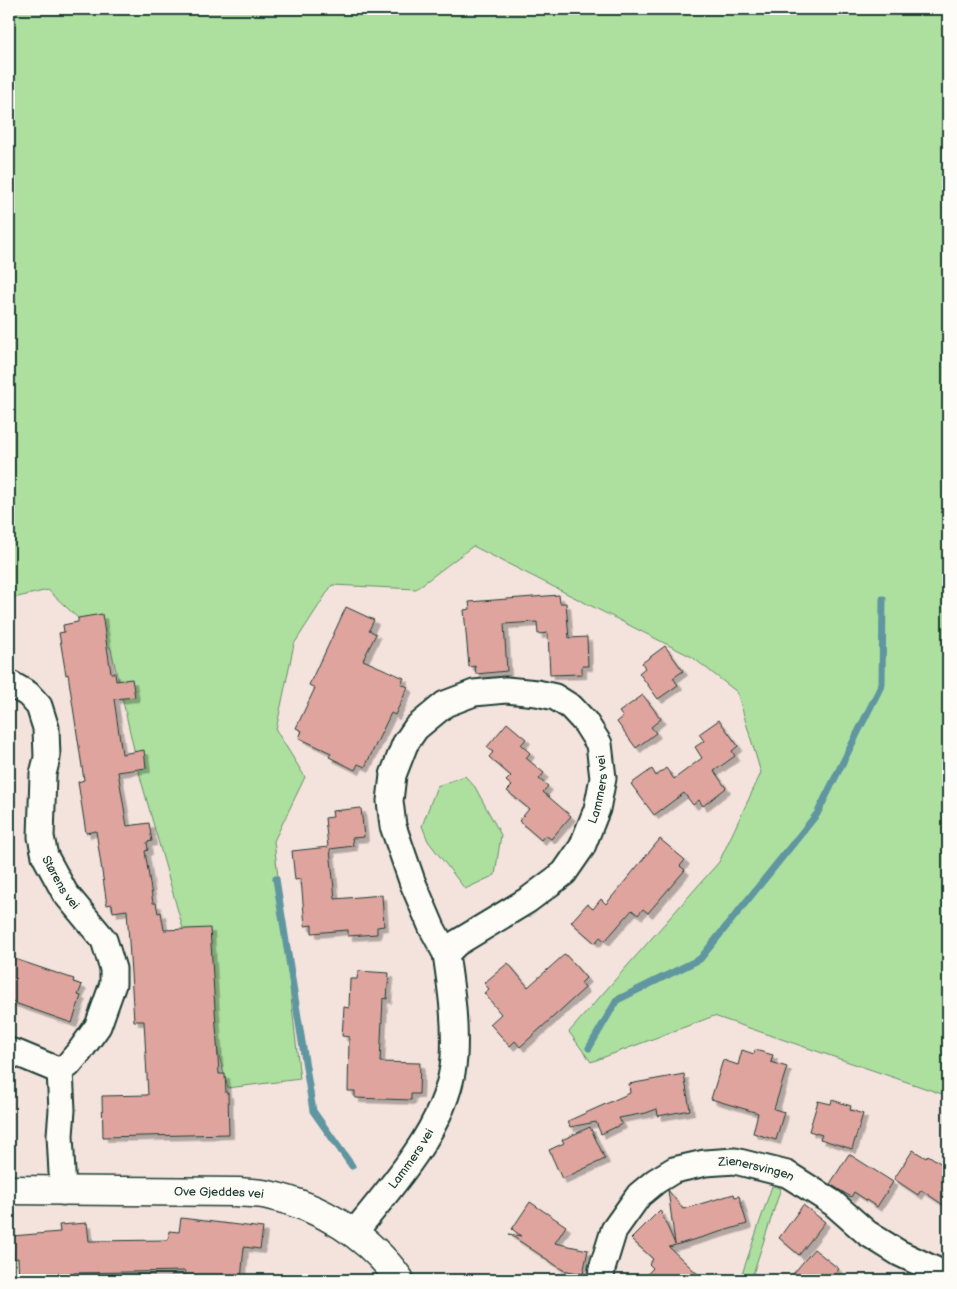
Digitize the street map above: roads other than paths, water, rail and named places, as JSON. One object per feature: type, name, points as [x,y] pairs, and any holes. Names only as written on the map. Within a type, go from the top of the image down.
[{"type":"street","name":"Størens vei","points":[[9,683],[28,694],[39,706],[46,728],[47,758],[43,774],[41,837],[45,856],[65,893],[104,940],[113,969],[113,984],[98,1026],[68,1065],[60,1070]]},
{"type":"street","name":"Lammers vei","points":[[354,1233],[419,1149],[449,1085],[454,1058],[454,1016],[446,954],[432,928],[419,897],[393,826],[390,801],[393,775],[405,744],[416,728],[445,704],[474,693],[506,690],[555,697],[572,707],[585,722],[599,744],[603,778],[597,809],[582,847],[564,873],[528,900],[457,943],[446,954]]},
{"type":"street","points":[[9,1051],[60,1070],[62,1110],[60,1135],[63,1192]]},
{"type":"street","name":"Zienersvingen","points":[[601,1280],[602,1269],[614,1230],[639,1196],[656,1181],[674,1170],[705,1163],[735,1160],[787,1174],[834,1203],[867,1233],[899,1253],[948,1276]]},
{"type":"street","name":"Ove Gjeddes vei","points":[[9,1190],[266,1194],[297,1203],[324,1215],[354,1233],[374,1251],[400,1280]]},
{"type":"waterway","points":[[589,1048],[617,1000],[700,959],[817,814],[882,684],[883,599]]},
{"type":"waterway","points":[[276,879],[313,1111],[352,1166]]}]
